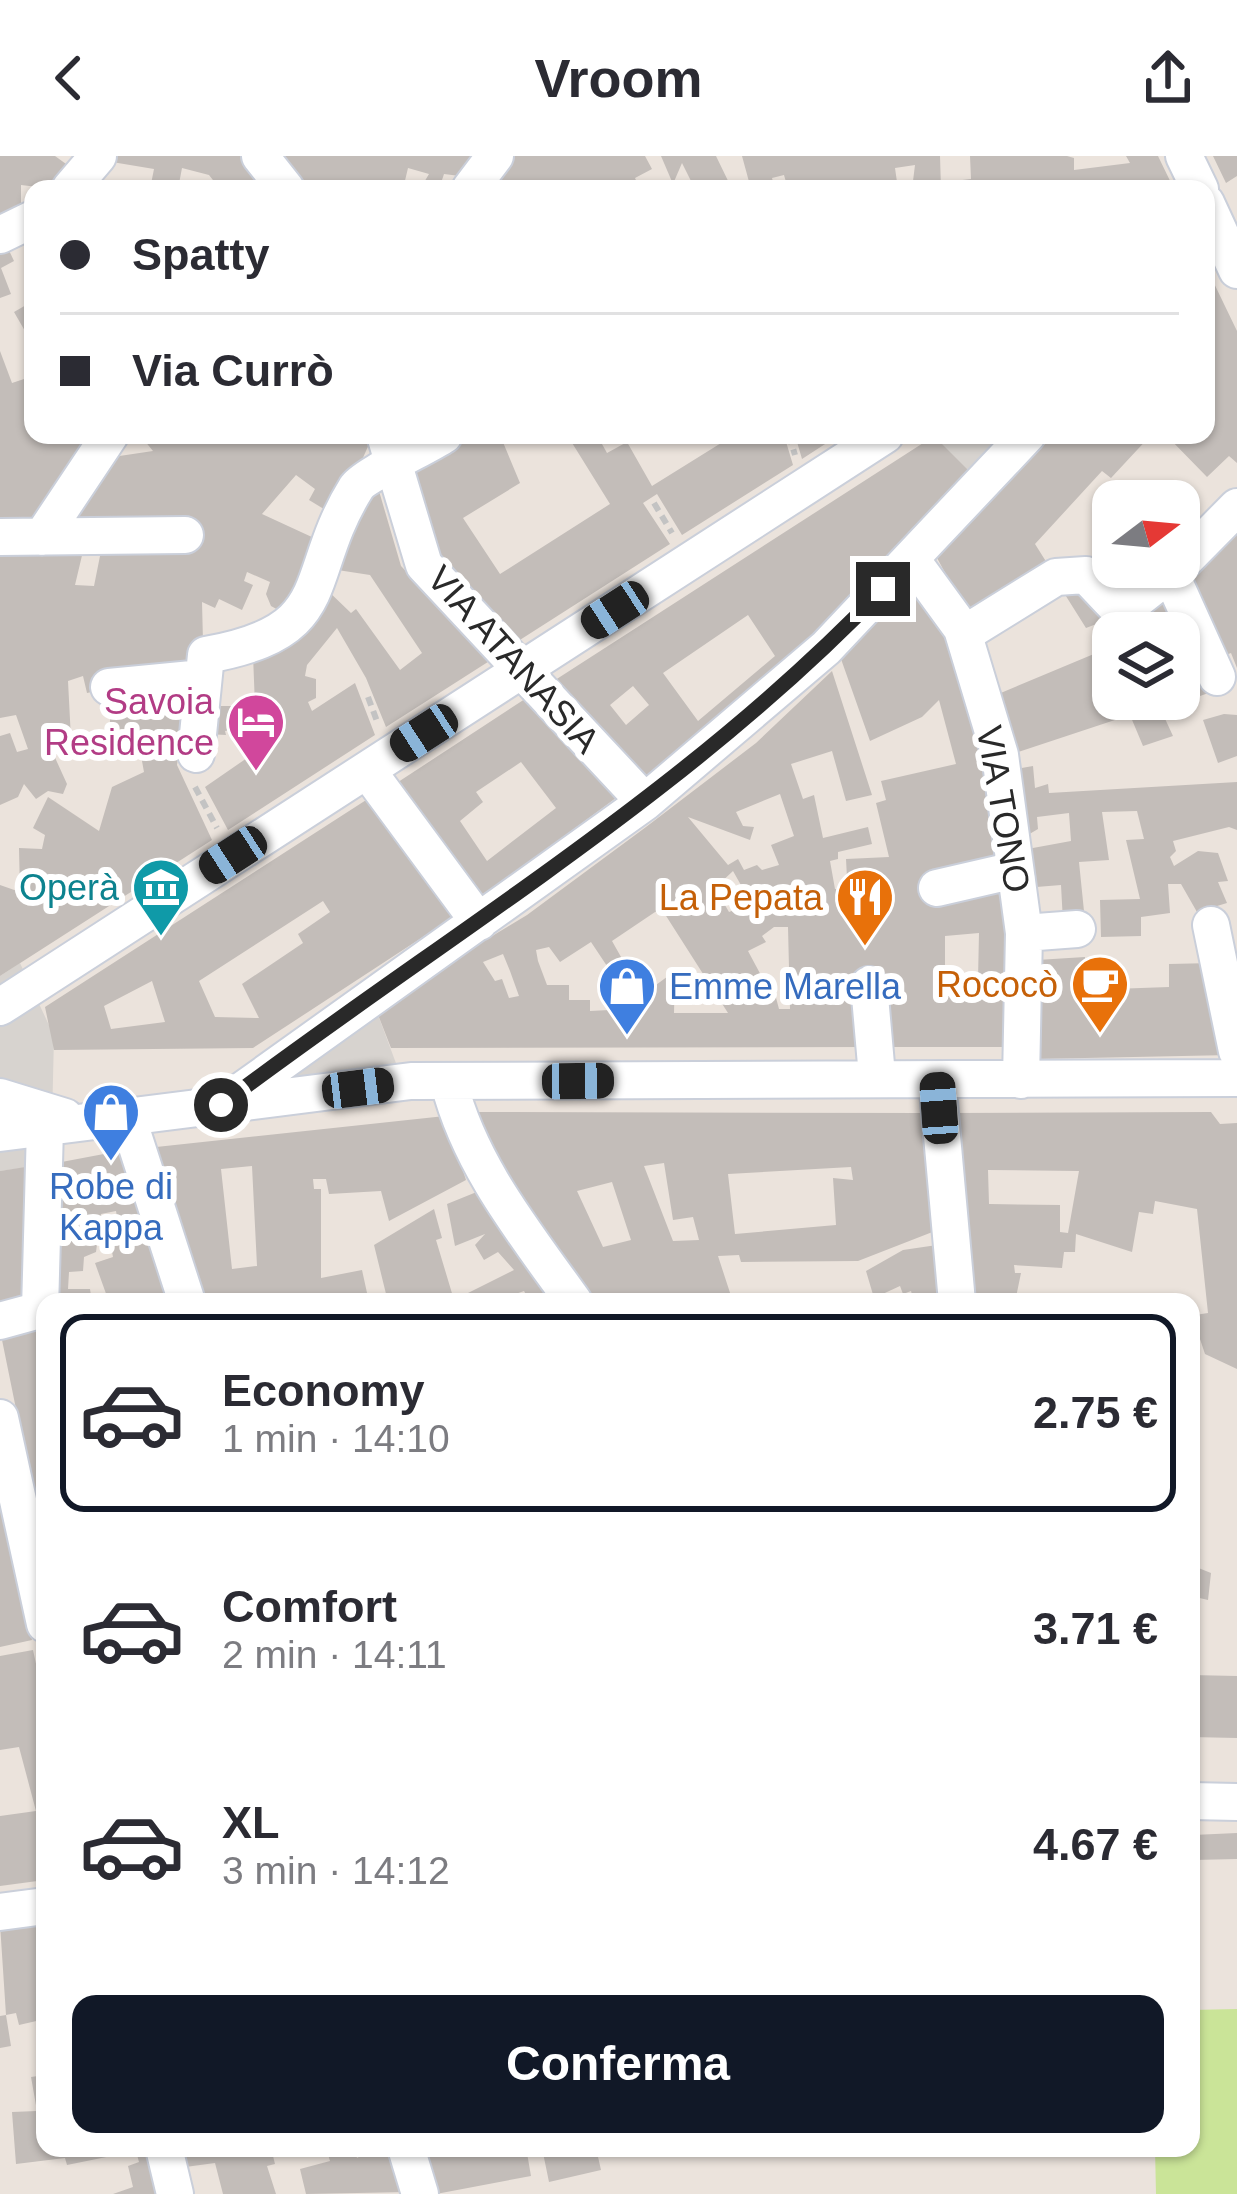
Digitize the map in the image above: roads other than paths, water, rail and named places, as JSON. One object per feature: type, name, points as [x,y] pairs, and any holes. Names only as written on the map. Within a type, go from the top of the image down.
[{"type":"street","points":[[78,180],[98,156]]},
{"type":"street","points":[[260,156],[279,180]]},
{"type":"street","points":[[477,180],[495,156]]},
{"type":"street","points":[[1215,222],[1237,270]]},
{"type":"street","points":[[42,537],[104,444]]},
{"type":"street","points":[[0,1006],[871,444]]},
{"type":"street","points":[[221,1105],[645,802],[826,648],[975,490],[1012,444]]},
{"type":"street","points":[[196,754],[206,655],[272,638],[304,610],[358,484],[388,450]]},
{"type":"street","name":"VIA ATANASIA","points":[[388,450],[424,565],[645,802]]},
{"type":"street","points":[[1200,545],[1237,507]]},
{"type":"street","points":[[0,537],[185,535]]},
{"type":"street","name":"VIA TONO","points":[[911,559],[964,634],[1000,755],[1024,933],[1021,1080]]},
{"type":"street","points":[[964,634],[1062,574],[1086,575],[1092,581]]},
{"type":"street","points":[[1098,588],[1121,612],[1152,588]]},
{"type":"street","points":[[1183,588],[1217,677]]},
{"type":"street","points":[[109,687],[203,678]]},
{"type":"street","points":[[367,770],[479,922]]},
{"type":"street","points":[[937,888],[1016,870]]},
{"type":"street","points":[[1211,925],[1237,1051]]},
{"type":"street","points":[[1024,933],[1077,929]]},
{"type":"street","points":[[869,985],[878,1076]]},
{"type":"street","points":[[0,1133],[411,1081],[1237,1078]]},
{"type":"street","points":[[937,1079],[956,1293]]},
{"type":"street","points":[[449,1083],[458,1116],[487,1178],[568,1293]]},
{"type":"street","points":[[0,1097],[59,1126]]},
{"type":"street","points":[[127,1116],[184,1293]]},
{"type":"street","points":[[42,1293],[59,1126]]},
{"type":"street","points":[[0,1321],[36,1311]]},
{"type":"street","points":[[0,1418],[36,1583]]},
{"type":"street","points":[[1200,1802],[1237,1802]]},
{"type":"street","points":[[0,1912],[36,1907]]},
{"type":"street","points":[[166,2157],[175,2194]]},
{"type":"street","points":[[409,2157],[421,2194]]},
{"type":"place","name":"Savoia Residence","points":[[256,773]]},
{"type":"place","name":"Operà","points":[[161,938]]},
{"type":"place","name":"La Pepata","points":[[865,948]]},
{"type":"place","name":"Rococò","points":[[1100,1035]]},
{"type":"place","name":"Emme Marella","points":[[627,1037]]},
{"type":"place","name":"Robe di Kappa","points":[[111,1163]]}]
